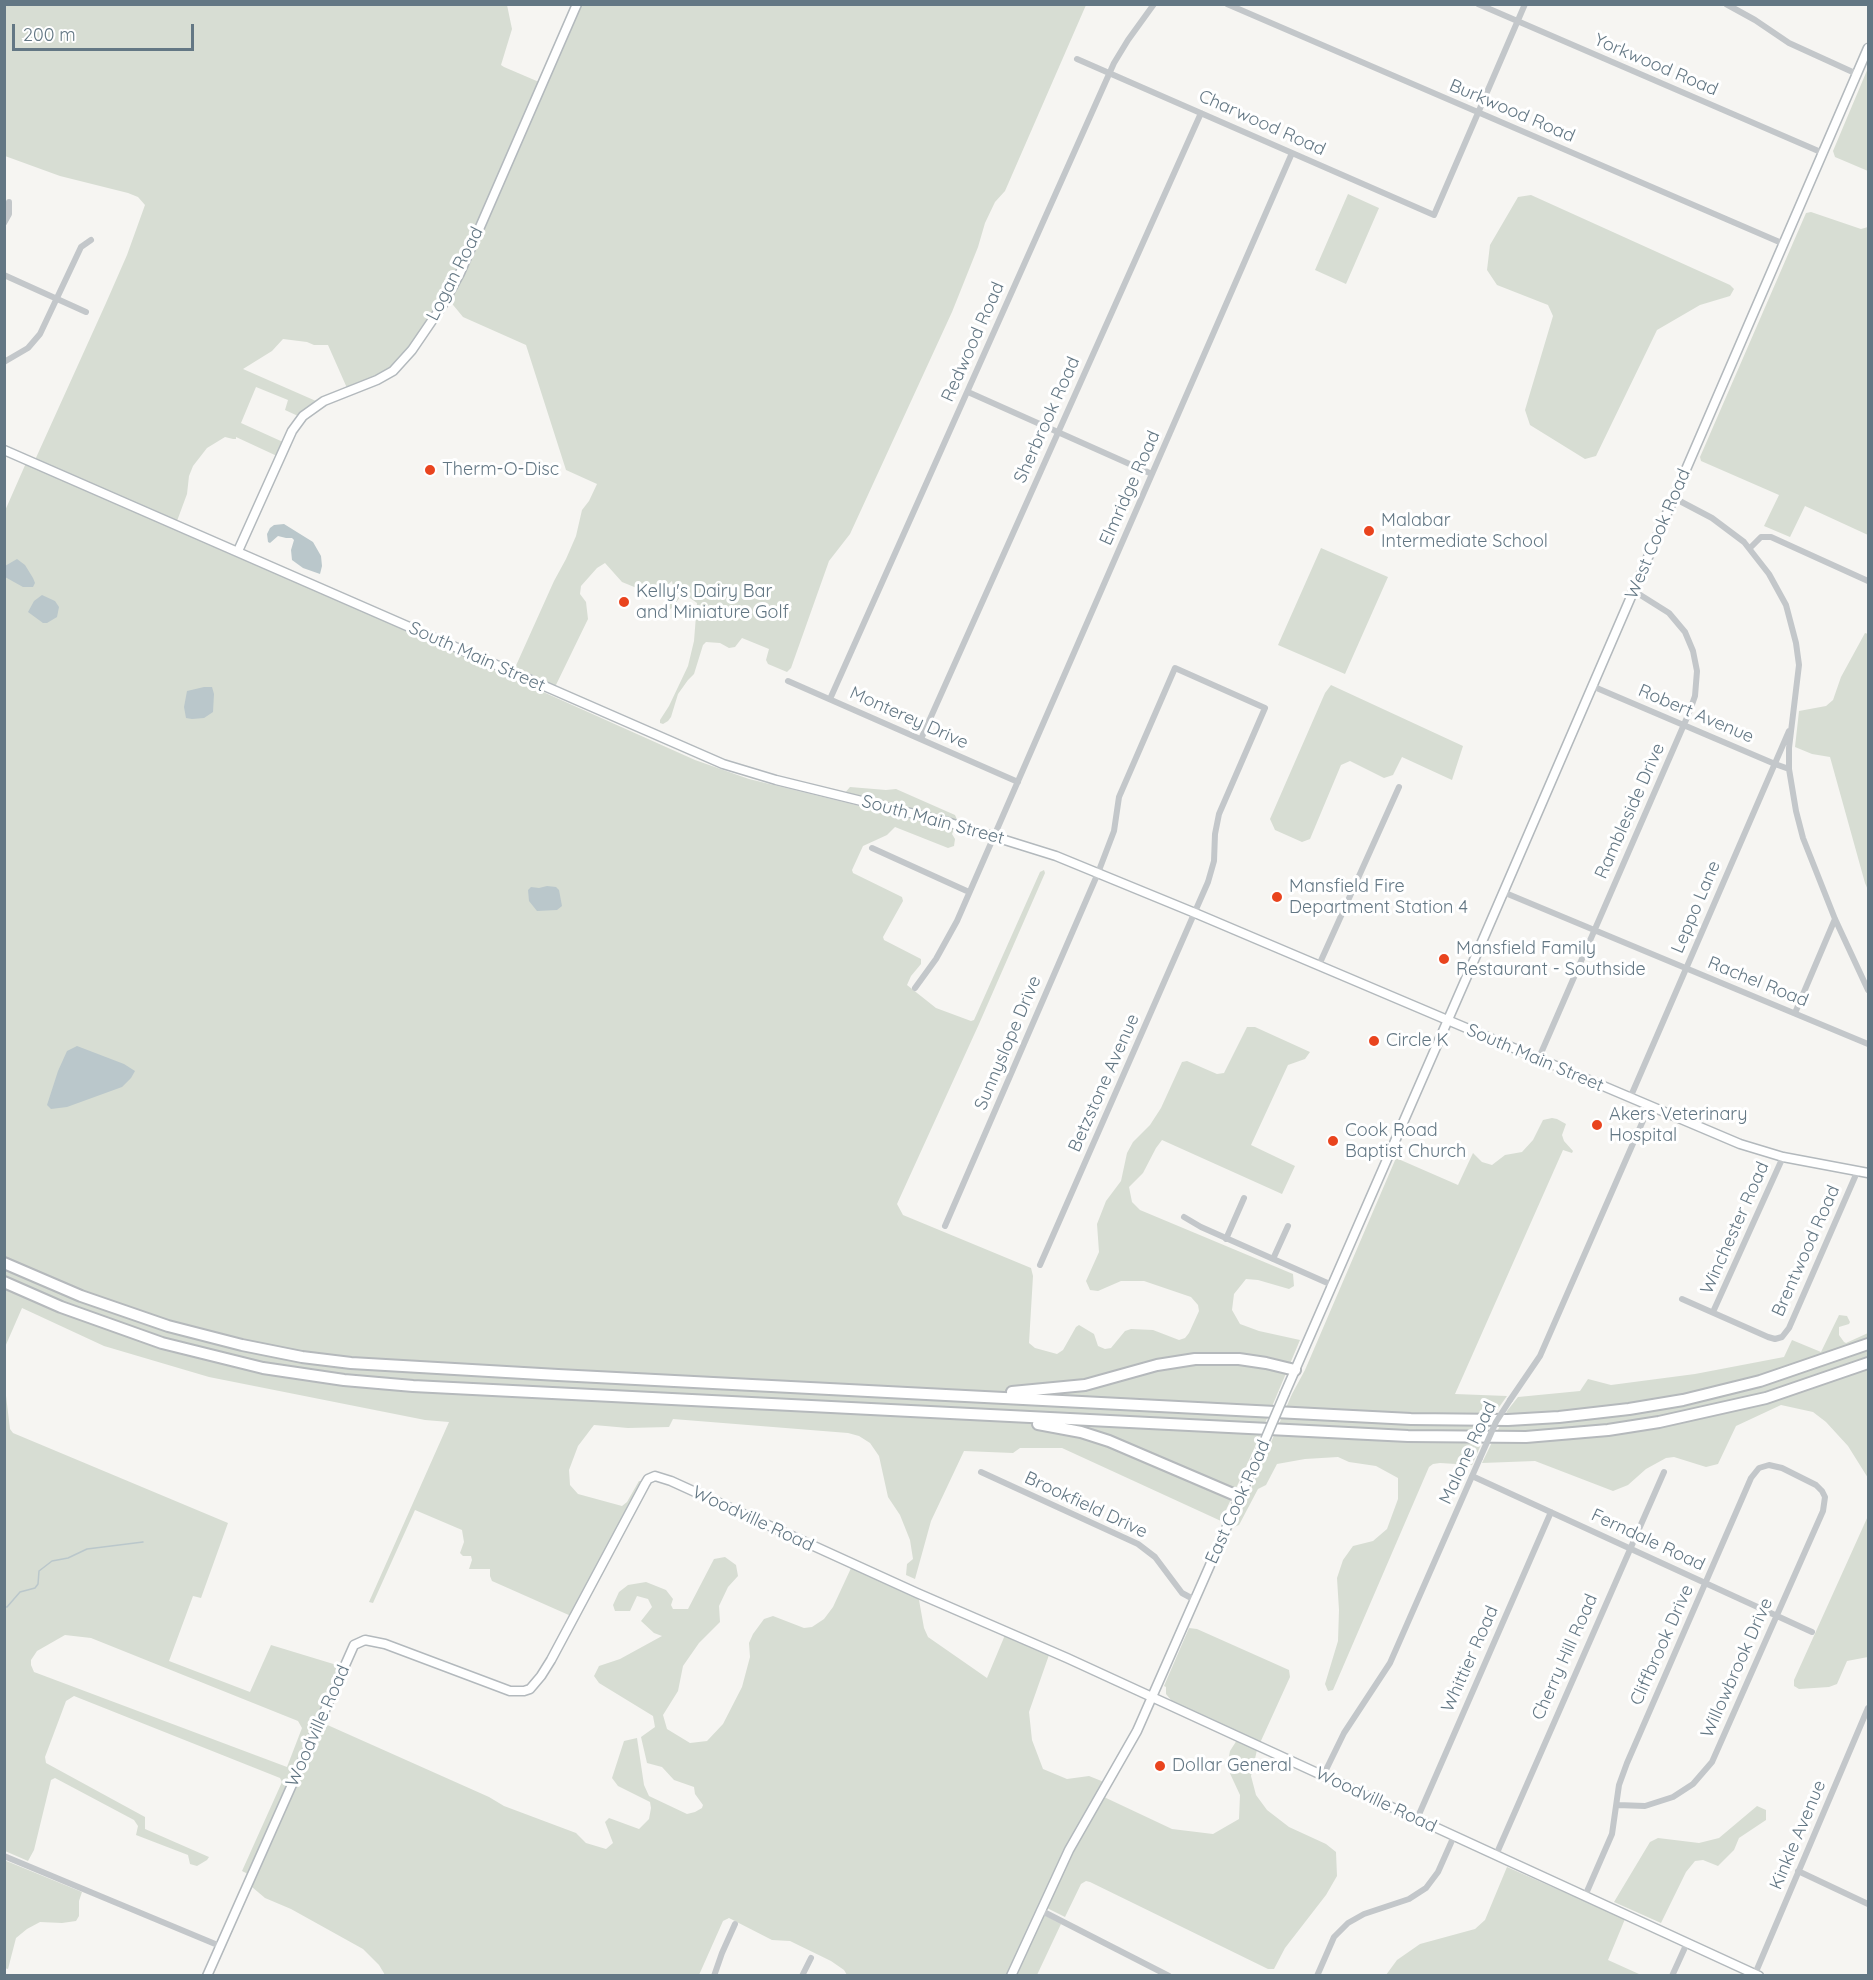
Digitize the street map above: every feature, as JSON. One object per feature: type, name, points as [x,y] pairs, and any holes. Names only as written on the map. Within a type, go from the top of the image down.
[{"type":"highway","points":[[4,1263],[81,1296],[136,1316],[187,1332],[302,1357],[386,1366],[1411,1419],[1508,1420],[1594,1414],[1683,1400],[1760,1382],[1869,1344]]},
{"type":"highway","points":[[4,1282],[60,1307],[162,1343],[240,1363],[320,1377],[413,1386],[1444,1438],[1526,1437],[1608,1430],[1709,1412],[1788,1391],[1869,1363]]},
{"type":"highway","points":[[881,1392],[914,1389],[990,1392],[1049,1390],[1100,1382],[1157,1365],[1207,1359],[1252,1361],[1295,1370]]},
{"type":"highway","points":[[960,1414],[1051,1426],[1097,1437],[1135,1450],[1240,1497]]},
{"type":"street","name":"Logan Road","points":[[238,551],[292,431],[303,416],[318,404],[377,380],[393,370],[412,350],[442,306],[462,267],[577,4]]},
{"type":"street","name":"Redwood Road","points":[[830,699],[1110,73],[1128,40],[1154,4]]},
{"type":"street","name":"Burkwood Road","points":[[1227,4],[1784,244]]},
{"type":"street","name":"Yorkwood Road","points":[[1478,4],[1823,153]]},
{"type":"street","points":[[1478,112],[1525,4]]},
{"type":"street","points":[[1726,4],[1755,20],[1780,38],[1857,74]]},
{"type":"street","name":"West Cook Road","points":[[1448,1021],[1869,48]]},
{"type":"street","name":"Charwood Road","points":[[1077,59],[1434,215],[1478,112]]},
{"type":"street","name":"Sherbrook Road","points":[[921,739],[1201,113]]},
{"type":"street","name":"Elmridge Road","points":[[915,988],[943,948],[969,892],[1293,153]]},
{"type":"street","points":[[4,224],[9,214],[9,202]]},
{"type":"street","points":[[4,362],[21,354],[34,341],[45,324],[81,247],[91,240]]},
{"type":"street","points":[[4,275],[86,312]]},
{"type":"street","points":[[968,392],[1152,474]]},
{"type":"street","name":"South Main Street","points":[[4,450],[723,764],[776,780],[915,813],[1056,856],[1740,1144],[1783,1157],[1869,1173]]},
{"type":"street","points":[[1674,498],[1712,518],[1737,536],[1750,548],[1781,594],[1796,643],[1799,675],[1790,728],[1789,768],[1799,825],[1835,919],[1869,990]]},
{"type":"street","points":[[1750,548],[1761,537],[1771,537],[1869,581]]},
{"type":"street","name":"Rambleside Drive","points":[[1538,1060],[1695,696],[1698,679],[1696,662],[1681,626],[1669,613],[1634,591]]},
{"type":"street","name":"Betzstone Avenue","points":[[1040,1265],[1212,871],[1219,814],[1265,708],[1175,668]]},
{"type":"street","name":"Sunnyslope Drive","points":[[945,1226],[1098,873],[1114,831],[1122,791],[1175,668]]},
{"type":"street","name":"Monterey Drive","points":[[788,681],[1018,782]]},
{"type":"street","name":"Robert Avenue","points":[[1592,686],[1774,764],[1789,768]]},
{"type":"street","name":"Leppo Lane","points":[[1630,1098],[1790,728]]},
{"type":"street","points":[[1319,965],[1399,787]]},
{"type":"street","points":[[872,848],[969,892]]},
{"type":"street","name":"Rachel Road","points":[[1503,892],[1869,1044]]},
{"type":"street","points":[[1794,1013],[1835,919]]},
{"type":"street","name":"East Cook Road","points":[[1011,1976],[1069,1850],[1123,1758],[1152,1698],[1448,1021]]},
{"type":"street","name":"Malone Road","points":[[1323,1776],[1344,1733],[1390,1663],[1496,1422],[1540,1356],[1649,1107]]},
{"type":"street","name":"Winchester Road","points":[[1713,1312],[1783,1157]]},
{"type":"street","name":"Brentwood Road","points":[[1713,1312],[1775,1339],[1782,1337],[1789,1328],[1858,1170]]},
{"type":"street","points":[[1226,1239],[1244,1198]]},
{"type":"street","points":[[1184,1217],[1226,1239],[1332,1285]]},
{"type":"street","points":[[1273,1259],[1288,1226]]},
{"type":"street","points":[[1682,1299],[1713,1312]]},
{"type":"street","name":"Cliffbrook Drive","points":[[1585,1896],[1609,1843],[1619,1785],[1627,1763],[1751,1478],[1759,1468],[1776,1466],[1816,1485]]},
{"type":"street","name":"Brookfield Drive","points":[[981,1472],[1138,1544],[1155,1557],[1182,1593],[1195,1600]]},
{"type":"street","name":"Cherry Hill Road","points":[[1496,1855],[1664,1472]]},
{"type":"street","name":"Woodville Road","points":[[220,1946],[354,1645],[365,1640],[385,1644],[510,1691],[530,1689],[551,1660],[645,1484],[656,1476],[1152,1698],[1757,1975]]},
{"type":"street","name":"Ferndale Road","points":[[1472,1476],[1812,1632]]},
{"type":"street","name":"Willowbrook Drive","points":[[1617,1805],[1637,1806],[1663,1801],[1683,1791],[1701,1777],[1712,1762],[1825,1503],[1822,1491],[1816,1485]]},
{"type":"street","name":"Whittier Road","points":[[1417,1819],[1551,1512]]},
{"type":"street","name":"Kinkle Avenue","points":[[1757,1975],[1798,1871],[1869,1708]]},
{"type":"street","points":[[1317,1976],[1335,1938],[1348,1923],[1364,1914],[1409,1899],[1426,1888],[1438,1872],[1454,1836]]},
{"type":"street","points":[[4,1856],[220,1946],[207,1976]]},
{"type":"street","points":[[1798,1871],[1869,1904]]},
{"type":"street","points":[[1040,1910],[1169,1976]]},
{"type":"street","points":[[714,1976],[735,1924]]},
{"type":"street","points":[[1672,1976],[1687,1943]]},
{"type":"street","points":[[802,1976],[811,1958]]},
{"type":"shaded area","points":[[4,5],[507,5],[512,29],[501,65],[539,82],[452,281],[420,334],[394,365],[381,375],[347,388],[328,345],[314,345],[283,339],[272,351],[243,369],[316,401],[298,416],[285,410],[288,400],[256,387],[241,423],[283,442],[277,456],[236,437],[233,439],[225,437],[207,448],[193,466],[189,476],[187,494],[177,521],[35,460],[127,255],[145,205],[138,197],[128,193],[60,176],[5,156]]},
{"type":"shaded area","points":[[581,5],[1086,5],[1005,191],[995,202],[985,223],[952,312],[850,534],[829,561],[791,668],[787,672],[768,664],[766,660],[769,649],[742,638],[735,647],[729,648],[720,643],[706,642],[694,674],[678,694],[671,717],[663,724],[660,720],[688,666],[694,641],[697,603],[683,593],[672,608],[659,614],[660,609],[669,605],[674,592],[672,581],[662,590],[649,593],[622,582],[605,563],[597,568],[581,586],[580,594],[586,602],[588,619],[555,687],[514,670],[576,536],[582,510],[597,484],[566,470],[526,345],[463,317],[449,300]]},
{"type":"shaded area","points":[[1868,68],[1868,171],[1835,157],[1833,151]]},
{"type":"shaded area","points":[[1348,194],[1379,208],[1346,284],[1315,270]]},
{"type":"shaded area","points":[[1531,195],[1730,285],[1734,289],[1730,296],[1700,305],[1657,330],[1596,456],[1585,459],[1530,425],[1525,410],[1553,316],[1548,305],[1497,285],[1487,270],[1490,245],[1518,197]]},
{"type":"shaded area","points":[[1811,212],[1861,229],[1868,227],[1868,535],[1805,506],[1790,537],[1764,526],[1779,495],[1701,461],[1700,457],[1806,213]]},
{"type":"shaded area","points":[[26,463],[695,760],[749,779],[954,829],[952,834],[955,839],[954,846],[948,848],[895,827],[887,835],[863,846],[852,870],[853,873],[902,897],[903,901],[883,937],[884,940],[921,959],[921,964],[907,985],[936,1008],[971,1021],[974,1020],[1040,872],[1044,870],[1045,873],[979,1024],[897,1204],[903,1215],[1031,1268],[1033,1276],[1029,1343],[1035,1348],[1057,1354],[1063,1350],[1079,1325],[1094,1334],[1098,1346],[1105,1349],[1111,1348],[1125,1331],[1131,1329],[1153,1330],[1179,1340],[1185,1338],[1199,1311],[1198,1305],[1191,1297],[1144,1281],[1121,1281],[1098,1291],[1090,1290],[1086,1281],[1099,1252],[1097,1224],[1106,1201],[1121,1181],[1127,1153],[1133,1142],[1150,1125],[1161,1108],[1182,1062],[1187,1061],[1217,1074],[1224,1073],[1247,1027],[1255,1027],[1310,1052],[1305,1059],[1288,1065],[1251,1145],[1295,1166],[1282,1194],[1162,1140],[1143,1173],[1129,1187],[1132,1202],[1140,1210],[1293,1274],[1294,1286],[1289,1289],[1246,1279],[1234,1294],[1232,1310],[1240,1324],[1259,1331],[1300,1340],[1221,1521],[1062,1448],[1020,1448],[1013,1453],[964,1451],[931,1521],[915,1579],[906,1575],[907,1564],[913,1559],[910,1540],[900,1515],[888,1497],[879,1456],[870,1443],[859,1436],[848,1433],[673,1419],[669,1427],[628,1428],[594,1425],[578,1446],[569,1470],[570,1485],[578,1494],[622,1506],[627,1502],[639,1481],[642,1481],[571,1616],[492,1581],[490,1569],[469,1569],[471,1556],[463,1556],[460,1553],[464,1542],[462,1530],[415,1510],[373,1603],[369,1602],[449,1422],[425,1420],[209,1377],[104,1346],[22,1308],[5,1347],[4,513]]},
{"type":"shaded area","points":[[284,524],[313,542],[321,556],[320,574],[303,568],[292,560],[291,550],[294,540],[292,538],[278,536],[270,543],[268,542],[267,534],[270,528]]},
{"type":"shaded area","points":[[1321,548],[1388,577],[1345,674],[1278,645]]},
{"type":"shaded area","points":[[17,559],[25,565],[33,578],[35,583],[33,587],[23,587],[5,577],[5,566]]},
{"type":"shaded area","points":[[42,595],[55,601],[59,607],[57,617],[47,623],[43,623],[28,612],[34,601]]},
{"type":"shaded area","points":[[1865,633],[1868,634],[1868,890],[1830,757],[1812,754],[1795,747],[1799,711],[1826,706],[1833,700],[1841,677]]},
{"type":"shaded area","points":[[1331,685],[1463,746],[1452,780],[1402,757],[1393,775],[1384,778],[1350,761],[1341,765],[1310,839],[1302,842],[1275,830],[1270,819],[1325,693]]},
{"type":"shaded area","points":[[212,687],[213,712],[204,718],[186,718],[184,707],[187,691]]},
{"type":"shaded area","points":[[850,787],[896,789],[955,815],[958,822],[844,794]]},
{"type":"shaded area","points":[[531,887],[556,887],[559,890],[562,906],[557,910],[537,911],[529,901],[528,890]]},
{"type":"shaded area","points":[[77,1046],[124,1064],[135,1071],[122,1087],[67,1107],[51,1109],[47,1105],[58,1071],[67,1051]]},
{"type":"shaded area","points":[[1552,1118],[1566,1124],[1562,1135],[1573,1151],[1572,1153],[1563,1150],[1455,1394],[1507,1396],[1495,1413],[1472,1465],[1440,1463],[1429,1467],[1333,1690],[1328,1691],[1325,1684],[1338,1641],[1337,1578],[1343,1560],[1353,1546],[1373,1541],[1387,1529],[1398,1499],[1398,1478],[1376,1466],[1349,1462],[1338,1457],[1277,1464],[1266,1485],[1258,1489],[1239,1525],[1234,1527],[1292,1394],[1305,1370],[1396,1158],[1458,1185],[1473,1153],[1482,1162],[1492,1165],[1505,1155],[1522,1152],[1533,1140],[1543,1120]]},
{"type":"shaded area","points":[[1839,1315],[1847,1316],[1850,1322],[1839,1327],[1839,1335],[1844,1342],[1868,1333],[1868,1478],[1848,1446],[1826,1422],[1813,1412],[1781,1405],[1736,1426],[1718,1464],[1706,1467],[1674,1457],[1666,1458],[1646,1469],[1628,1485],[1613,1491],[1535,1461],[1482,1463],[1507,1411],[1518,1397],[1580,1391],[1588,1379],[1611,1385],[1695,1374],[1784,1357],[1792,1340],[1821,1352]]},
{"type":"shaded area","points":[[4,1379],[10,1429],[13,1433],[228,1523],[201,1598],[193,1596],[169,1661],[250,1692],[271,1645],[340,1666],[248,1874],[242,1871],[282,1782],[280,1778],[74,1696],[66,1701],[45,1757],[46,1763],[145,1817],[145,1829],[209,1857],[197,1866],[190,1864],[188,1855],[136,1835],[138,1826],[134,1820],[55,1778],[51,1780],[34,1850],[28,1861],[5,1851]],"holes":[[[65,1635],[91,1638],[298,1721],[302,1728],[287,1767],[34,1672],[31,1660],[37,1651]]]},
{"type":"shaded area","points":[[1868,1516],[1868,1657],[1847,1661],[1837,1684],[1829,1687],[1799,1689],[1794,1686],[1794,1680]]},
{"type":"shaded area","points":[[725,1557],[736,1565],[738,1576],[728,1587],[719,1606],[720,1622],[699,1643],[683,1666],[678,1691],[663,1715],[667,1729],[690,1743],[707,1741],[723,1724],[742,1687],[750,1657],[749,1643],[764,1619],[773,1616],[804,1628],[812,1627],[824,1619],[833,1607],[852,1566],[916,1596],[928,1637],[987,1678],[1005,1635],[1049,1655],[1029,1712],[1032,1740],[1043,1769],[1067,1779],[1089,1776],[1104,1782],[1058,1862],[1007,1975],[847,1975],[831,1961],[790,1941],[772,1940],[729,1918],[723,1921],[699,1975],[385,1975],[379,1965],[363,1949],[291,1909],[265,1898],[252,1887],[213,1975],[210,1976],[323,1723],[489,1797],[504,1806],[576,1833],[586,1843],[606,1849],[613,1843],[605,1822],[609,1818],[639,1829],[649,1819],[651,1808],[650,1802],[618,1786],[612,1778],[624,1741],[637,1738],[644,1785],[649,1796],[687,1814],[702,1808],[703,1805],[695,1794],[694,1787],[674,1780],[662,1767],[647,1763],[641,1737],[655,1727],[653,1716],[599,1683],[594,1676],[599,1666],[620,1659],[662,1636],[654,1633],[641,1621],[652,1607],[648,1599],[637,1596],[630,1611],[615,1611],[613,1605],[619,1592],[628,1585],[646,1582],[666,1590],[673,1599],[671,1605],[673,1609],[688,1609],[714,1559]]},
{"type":"shaded area","points":[[1189,1628],[1197,1629],[1289,1670],[1290,1677],[1260,1743],[1171,1702],[1166,1694],[1164,1686]]},
{"type":"shaded area","points":[[1237,1740],[1257,1750],[1251,1776],[1256,1795],[1267,1810],[1289,1827],[1326,1844],[1336,1852],[1337,1876],[1326,1895],[1285,1948],[1274,1969],[1268,1969],[1090,1882],[1086,1881],[1081,1884],[1065,1917],[1045,1907],[1071,1853],[1104,1797],[1172,1829],[1213,1834],[1239,1819],[1240,1795],[1227,1767],[1230,1751]]},
{"type":"shaded area","points":[[1757,1806],[1766,1810],[1766,1820],[1739,1838],[1734,1850],[1718,1866],[1703,1860],[1695,1861],[1686,1872],[1661,1923],[1614,1902],[1650,1842],[1658,1838],[1699,1843],[1719,1838]]},
{"type":"shaded area","points":[[4,1860],[82,1892],[79,1901],[79,1916],[76,1921],[40,1922],[27,1929],[16,1938],[8,1969],[4,1968]]},
{"type":"shaded area","points":[[1507,1867],[1625,1919],[1608,1960],[1639,1974],[1386,1975],[1397,1960],[1420,1944],[1475,1929],[1485,1920]]},
{"type":"shaded area","points":[[1042,1914],[1061,1924],[1037,1975],[1015,1976]]},
{"type":"waterway","points":[[4,1607],[7,1607],[20,1592],[35,1588],[38,1584],[39,1571],[52,1561],[68,1558],[87,1549],[143,1542]]},
{"type":"place","name":"Therm-O-Disc","points":[[430,470]]},
{"type":"place","name":"Malabar Intermediate School","points":[[1369,531]]},
{"type":"place","name":"Kelly's Dairy Bar and Miniature Golf","points":[[624,602]]},
{"type":"place","name":"Mansfield Fire Department Station 4","points":[[1277,897]]},
{"type":"place","name":"Mansfield Family Restaurant - Southside","points":[[1444,959]]},
{"type":"place","name":"Circle K","points":[[1374,1041]]},
{"type":"place","name":"Akers Veterinary Hospital","points":[[1597,1125]]},
{"type":"place","name":"Cook Road Baptist Church","points":[[1333,1141]]},
{"type":"place","name":"Dollar General","points":[[1160,1766]]}]
